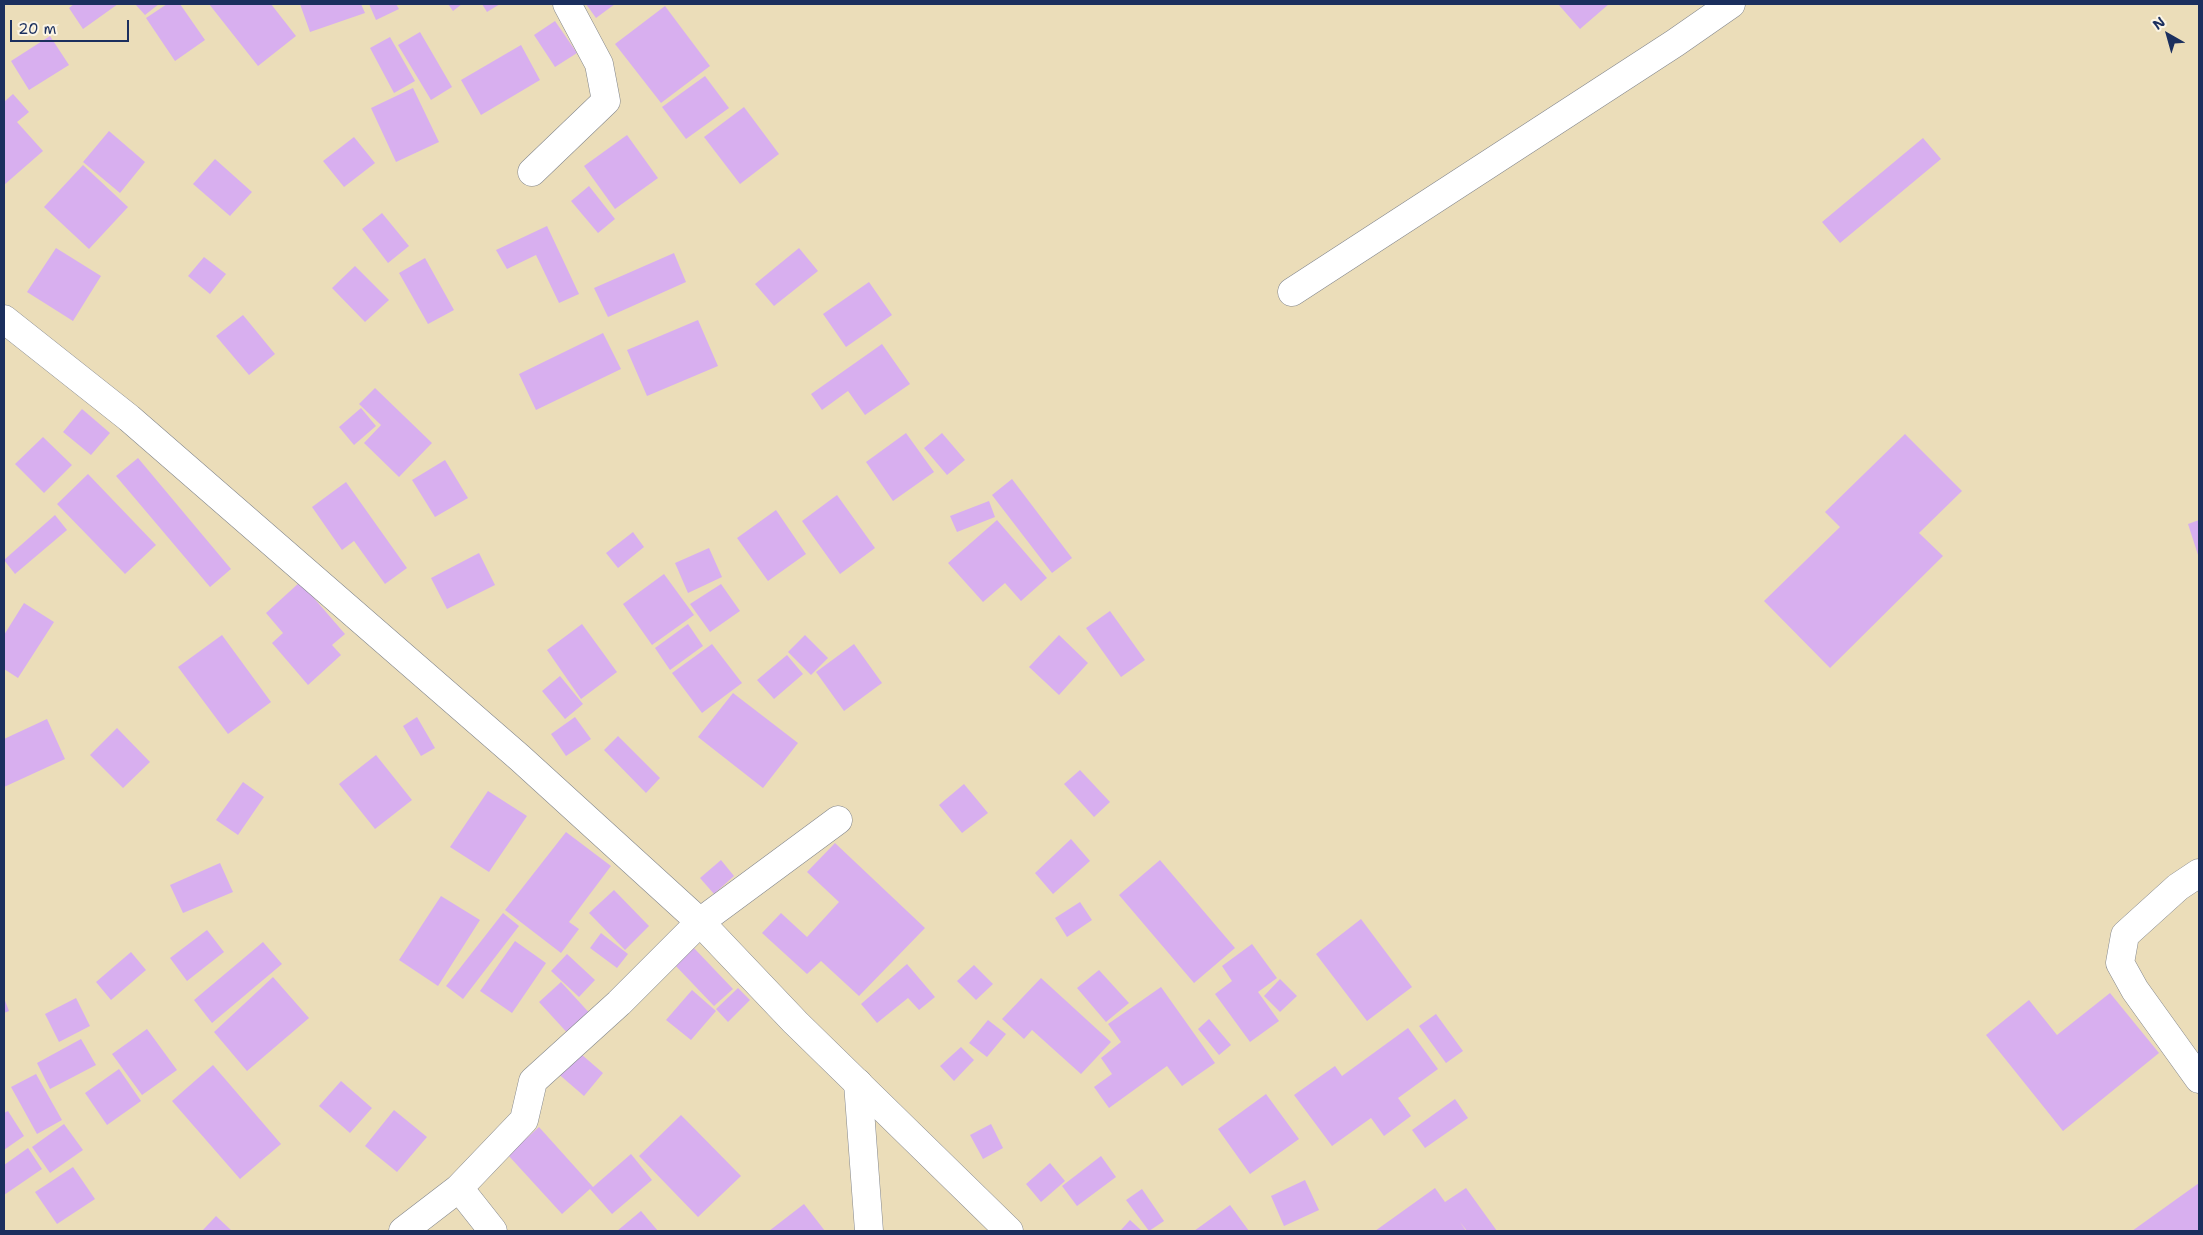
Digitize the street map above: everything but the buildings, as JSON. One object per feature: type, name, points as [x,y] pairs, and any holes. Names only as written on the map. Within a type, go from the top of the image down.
[{"type":"street","points":[[532,172],[606,102],[599,64],[568,4]]},
{"type":"street","points":[[1292,292],[1675,43],[1730,4]]},
{"type":"street","points":[[4,319],[129,418],[520,758],[700,922],[795,1022],[1009,1231]]},
{"type":"street","points":[[402,1231],[459,1188],[524,1120],[533,1081],[619,1003],[700,922],[838,820]]},
{"type":"street","points":[[2199,873],[2178,887],[2125,935],[2120,963],[2135,990],[2199,1079]]},
{"type":"street","points":[[858,1083],[869,1231]]},
{"type":"street","points":[[459,1188],[493,1231]]}]
